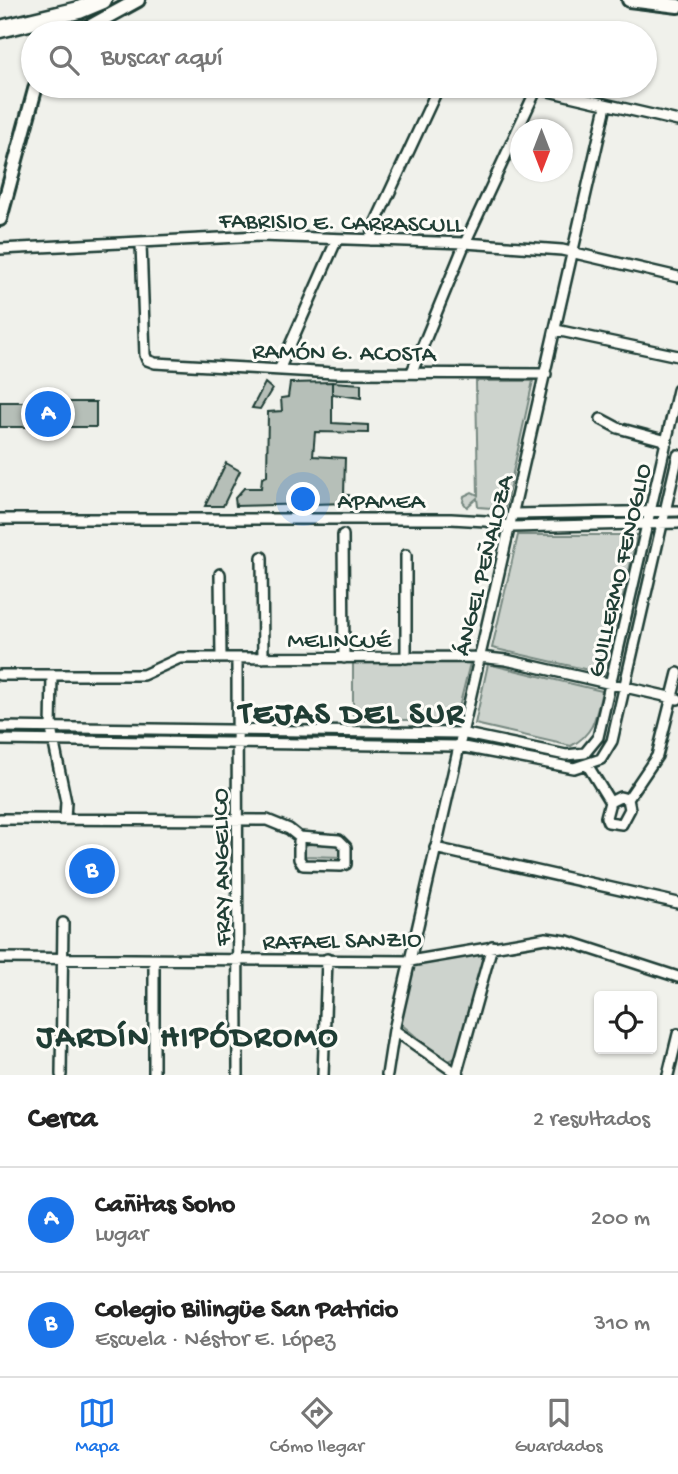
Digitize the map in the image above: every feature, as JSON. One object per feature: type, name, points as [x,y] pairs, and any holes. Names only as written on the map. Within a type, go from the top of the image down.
[{"type":"highway","points":[[33,21],[79,10],[103,0]]},
{"type":"highway","points":[[0,29],[21,24]]},
{"type":"street","points":[[100,21],[138,0]]},
{"type":"street","points":[[629,0],[678,6]]},
{"type":"street","points":[[0,219],[6,172],[32,98]]},
{"type":"street","points":[[371,240],[374,226],[433,98]]},
{"type":"street","points":[[412,372],[527,98]]},
{"type":"street","points":[[575,98],[678,121]]},
{"type":"street","name":"ÁNGEL PEÑALOZA","points":[[387,1075],[394,1030],[458,746],[512,527],[606,106]]},
{"type":"street","name":"FABRISIO E. CARRASCULL","points":[[0,249],[141,244],[214,237],[465,243],[573,253],[678,277]]},
{"type":"street","points":[[279,370],[337,239]]},
{"type":"street","name":"RAMÓN G. ACOSTA","points":[[141,244],[145,355],[147,360],[155,363],[279,370],[546,374]]},
{"type":"street","points":[[556,330],[678,356]]},
{"type":"street","name":"GUILLERMO FENOGLIO","points":[[461,733],[566,755],[585,752],[598,737],[678,390]]},
{"type":"street","points":[[601,419],[618,428],[667,441]]},
{"type":"street","name":"GUILLERMO FENOGLIO","points":[[590,765],[609,751],[678,455]]},
{"type":"street","points":[[515,514],[678,511]]},
{"type":"street","name":"APAMEA","points":[[0,519],[451,519],[512,527],[678,523]]},
{"type":"street","points":[[343,535],[344,658]]},
{"type":"street","points":[[405,555],[405,658]]},
{"type":"street","points":[[262,557],[263,658]]},
{"type":"street","points":[[220,574],[221,658]]},
{"type":"street","name":"MELINCUÉ","points":[[0,675],[143,675],[172,659],[479,657],[506,660],[675,698]]},
{"type":"street","name":"FRAY ANGELICO","points":[[237,658],[240,960],[238,1075]]},
{"type":"street","points":[[0,740],[458,746],[562,768],[590,765],[610,802],[606,817],[616,825],[622,824],[628,816],[628,799],[657,756],[675,698],[678,673]]},
{"type":"street","points":[[52,675],[51,729],[66,802],[65,819]]},
{"type":"street","points":[[0,727],[461,733]]},
{"type":"street","points":[[610,802],[620,797],[628,799]]},
{"type":"street","points":[[0,819],[238,819],[276,822],[299,837],[339,840],[346,847],[346,864],[303,865],[299,859],[299,837]]},
{"type":"street","points":[[435,848],[678,903]]},
{"type":"street","points":[[61,1075],[63,923]]},
{"type":"street","name":"RAFAEL SANZIO","points":[[0,958],[410,961],[492,946],[555,939],[678,977]]},
{"type":"street","points":[[394,1030],[458,1074],[492,946]]},
{"type":"street","points":[[323,1075],[327,959]]},
{"type":"street","points":[[154,960],[154,1075]]},
{"type":"street","points":[[668,1075],[678,1034]]},
{"type":"shaded area","points":[[476,381],[533,381],[505,509],[478,507],[477,498],[467,507],[463,502],[464,496],[472,492],[478,495]]},
{"type":"shaded area","points":[[518,535],[637,535],[606,674],[492,648]]},
{"type":"shaded area","points":[[353,663],[470,663],[456,720],[353,720]]},
{"type":"shaded area","points":[[488,664],[602,691],[590,729],[571,746],[475,724]]},
{"type":"shaded area","points":[[308,844],[342,845],[342,857],[304,856],[301,850]]},
{"type":"shaded area","points":[[477,954],[483,956],[484,962],[456,1058],[446,1062],[401,1024],[412,966]]},
{"type":"building","points":[[332,382],[332,423],[368,425],[368,433],[315,432],[313,456],[345,458],[344,495],[349,495],[349,503],[236,506],[235,498],[244,488],[261,488],[262,478],[267,476],[268,412],[282,411],[281,398],[288,397],[290,383]]},
{"type":"building","points":[[332,382],[361,384],[361,398],[332,394]]},
{"type":"building","points":[[265,383],[272,389],[260,409],[252,408]]},
{"type":"building","points":[[0,402],[96,402],[96,427],[0,427]]},
{"type":"building","points":[[226,463],[240,471],[223,506],[205,506]]},
{"type":"place","name":"Cañitas Soho","points":[[48,414]]},
{"type":"place","name":"Colegio Bilingüe San Patricio","points":[[92,871]]},
{"type":"district","name":"TEJAS DEL SUR","points":[[352,711]]},
{"type":"district","name":"JARDÍN HIPÓDROMO","points":[[188,1034]]}]
